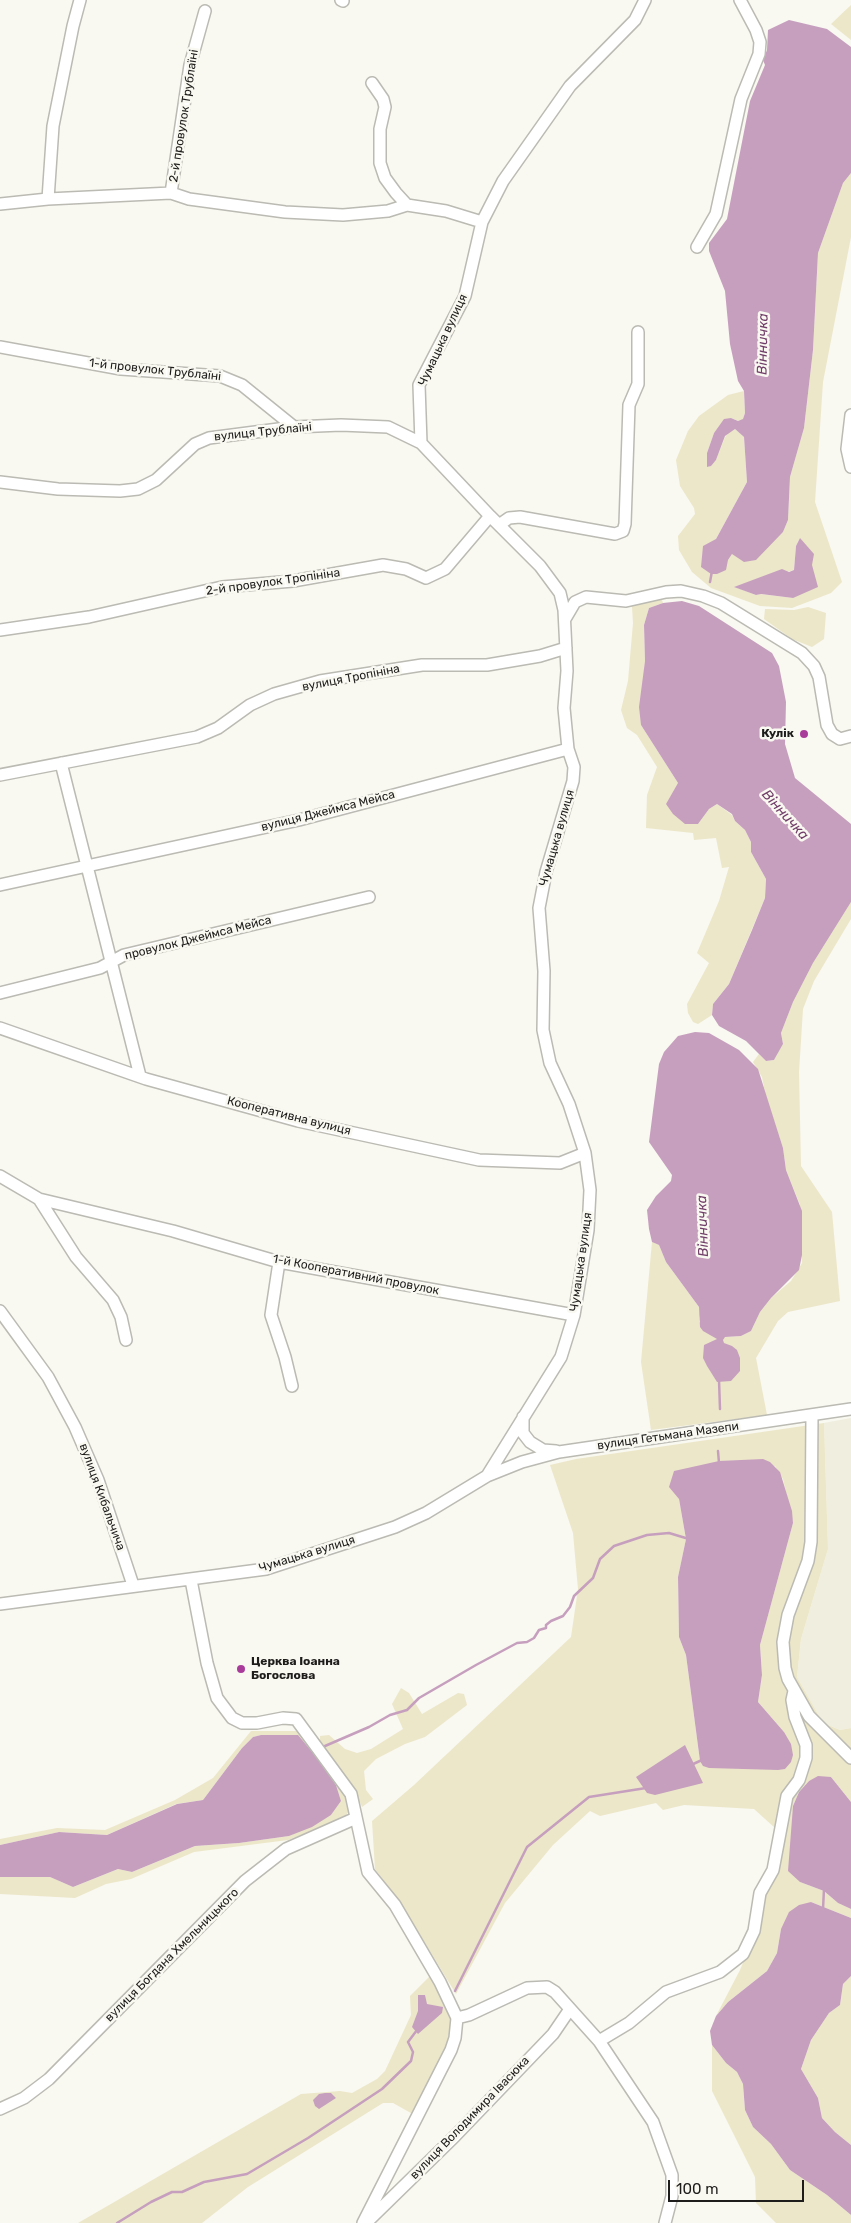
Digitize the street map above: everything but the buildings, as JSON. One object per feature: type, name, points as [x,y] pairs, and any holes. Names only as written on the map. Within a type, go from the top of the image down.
[{"type":"street","points":[[48,199],[53,126],[80,0]]},
{"type":"street","name":"Чумацька вулиця","points":[[0,1604],[266,1569],[395,1526],[426,1513],[487,1476],[561,1357],[574,1315],[588,1230],[590,1190],[585,1153],[568,1104],[550,1063],[543,1030],[544,971],[539,908],[546,872],[573,781],[574,767],[568,749],[564,708],[568,671],[564,610],[560,593],[540,566],[499,526],[421,443],[419,385],[465,296],[482,222],[503,181],[570,86],[634,20],[645,0]]},
{"type":"street","points":[[697,247],[716,214],[741,99],[758,54],[760,42],[756,30],[740,0]]},
{"type":"street","name":"2-й провулок Трублаїні","points":[[171,193],[190,65],[206,11]]},
{"type":"street","points":[[372,83],[383,99],[384,107],[380,129],[380,163],[385,178],[407,204],[446,211],[482,222]]},
{"type":"street","name":"2-й провулок Трублаїні","points":[[0,204],[48,199],[171,193],[189,200],[285,212],[333,215],[388,211],[407,204]]},
{"type":"street","points":[[499,526],[509,518],[520,517],[615,534],[623,531],[625,524],[629,406],[638,384],[638,332]]},
{"type":"street","name":"1-й провулок Трублаїні","points":[[0,347],[122,369],[220,376],[242,385],[294,427]]},
{"type":"street","points":[[851,415],[847,449],[851,467]]},
{"type":"street","name":"вулиця Трублаїні","points":[[0,482],[58,489],[120,491],[138,489],[156,480],[195,444],[209,438],[294,427],[341,424],[388,427],[421,443]]},
{"type":"street","name":"2-й провулок Тропініна","points":[[0,630],[89,617],[222,587],[293,581],[383,565],[406,569],[426,578],[445,568],[490,516]]},
{"type":"street","points":[[564,622],[575,602],[586,596],[626,601],[666,592],[681,591],[721,603],[802,653],[814,666],[822,690],[827,725],[832,734],[840,739],[851,736]]},
{"type":"street","name":"вулиця Тропініна","points":[[0,776],[197,737],[218,728],[250,705],[274,694],[320,681],[422,665],[487,665],[540,656],[566,648]]},
{"type":"street","name":"вулиця Джеймса Мейса","points":[[0,885],[299,820],[568,749]]},
{"type":"street","points":[[61,763],[113,962],[140,1076]]},
{"type":"street","name":"провулок Джеймса Мейса","points":[[0,992],[100,968],[124,955],[369,897]]},
{"type":"street","name":"Кооперативна вулиця","points":[[0,1028],[140,1076],[298,1121],[479,1160],[560,1163],[585,1153]]},
{"type":"street","name":"1-й Кооперативний провулок","points":[[0,1176],[39,1200],[173,1231],[279,1262],[574,1315]]},
{"type":"street","points":[[39,1200],[76,1257],[113,1300],[121,1317],[126,1340]]},
{"type":"street","points":[[279,1262],[271,1316],[285,1357],[292,1386]]},
{"type":"street","name":"вулиця Кибальчича","points":[[0,1311],[48,1377],[75,1427],[98,1480],[133,1585]]},
{"type":"street","name":"вулиця Гетьмана Мазепи","points":[[487,1476],[522,1462],[559,1452],[851,1409]]},
{"type":"street","points":[[812,1416],[811,1542],[808,1561],[788,1615],[784,1642],[786,1674],[809,1716],[851,1758]]},
{"type":"street","points":[[523,1417],[523,1432],[530,1442],[543,1450],[559,1452]]},
{"type":"street","points":[[191,1580],[213,1688],[224,1709],[232,1718],[242,1723],[257,1723],[283,1718],[296,1720],[351,1794],[368,1872],[395,1905],[440,1982],[457,2018],[455,2038],[451,2050],[364,2223]]},
{"type":"street","points":[[599,2041],[629,2023],[666,1992],[720,1972],[743,1954],[754,1931],[760,1893],[773,1870],[787,1796],[799,1780],[806,1758],[806,1744],[795,1717],[792,1700],[794,1691]]},
{"type":"street","name":"вулиця Богдана Хмельницького","points":[[0,2109],[24,2098],[49,2079],[245,1881],[286,1849],[356,1818]]},
{"type":"street","points":[[457,2018],[469,2015],[514,1993],[533,1987],[547,1987],[555,1992],[599,2041],[652,2122],[672,2175],[672,2196],[665,2223]]},
{"type":"street","name":"вулиця Володимира Івасюка","points":[[364,2223],[456,2136],[553,2034],[570,2009]]},
{"type":"shaded area","points":[[851,5],[851,40],[831,24]]},
{"type":"shaded area","points":[[851,173],[851,237],[823,382],[815,502],[842,582],[831,593],[792,608],[760,606],[711,588],[692,572],[679,550],[678,536],[695,514],[694,508],[680,486],[676,460],[688,431],[699,416],[728,395],[744,391],[745,413],[743,420],[738,421],[731,418],[714,433],[707,453],[708,467],[716,460],[725,437],[729,432],[735,429],[744,437],[747,482],[716,539],[728,560],[732,554],[769,545],[783,532],[788,520],[790,477],[804,428],[813,350],[818,253],[843,183]],"holes":[[[800,538],[793,598],[756,595],[735,587],[794,570],[796,546]]]},
{"type":"shaded area","points":[[660,594],[663,603],[649,608],[644,625],[645,661],[641,725],[678,783],[698,824],[709,809],[717,804],[732,815],[735,821],[745,830],[751,842],[751,852],[766,879],[765,898],[729,984],[713,1004],[712,1015],[698,1024],[693,1022],[688,1013],[687,1004],[709,963],[697,953],[719,901],[729,867],[722,868],[716,838],[694,840],[693,833],[646,828],[647,795],[657,767],[637,735],[627,728],[621,710],[628,681],[633,623],[632,607],[626,601]]},
{"type":"shaded area","points":[[808,607],[826,613],[824,639],[812,647],[792,639],[764,619],[765,609],[794,610]]},
{"type":"shaded area","points":[[851,902],[851,919],[814,981],[803,1009],[799,1072],[801,1166],[832,1212],[840,1301],[788,1312],[778,1321],[756,1358],[767,1415],[651,1430],[641,1362],[652,1242],[659,1245],[666,1262],[699,1307],[699,1322],[724,1337],[741,1336],[751,1331],[760,1312],[771,1298],[791,1281],[802,1263],[800,1205],[786,1170],[783,1148],[765,1093],[762,1077],[753,1062],[759,1054],[766,1061],[774,1060],[783,1044],[781,1033],[793,1002],[813,963]]},
{"type":"shaded area","points":[[851,1418],[851,1728],[840,1730],[823,1723],[797,1677],[801,1639],[828,1549],[824,1423]]},
{"type":"shaded area","points":[[824,1423],[828,1549],[801,1639],[797,1677],[823,1723],[840,1730],[851,1728],[851,1802],[831,1777],[809,1781],[799,1792],[793,1806],[800,1882],[824,1891],[838,1903],[851,1909],[851,1918],[811,1902],[781,1929],[777,1953],[767,1971],[728,2002],[716,2016],[740,1970],[756,1932],[763,1895],[785,1837],[754,1809],[684,1805],[663,1810],[656,1803],[600,1816],[590,1811],[553,1845],[505,1903],[456,1994],[400,1902],[375,1869],[372,1821],[414,1785],[571,1637],[578,1589],[573,1533],[550,1465],[576,1459]],"holes":[[[775,1466],[783,1479],[793,1523],[760,1645],[762,1675],[758,1702],[784,1732],[700,1761],[686,1655],[679,1637],[678,1577],[686,1539],[679,1499]]]},
{"type":"shaded area","points":[[401,1688],[409,1693],[422,1714],[458,1693],[464,1694],[467,1705],[425,1737],[405,1744],[376,1759],[364,1771],[366,1790],[373,1799],[362,1807],[356,1793],[320,1744],[320,1736],[329,1735],[345,1749],[357,1753],[371,1749],[403,1729],[392,1704]]},
{"type":"shaded area","points":[[251,1731],[299,1731],[346,1796],[350,1810],[343,1819],[288,1840],[194,1852],[131,1879],[106,1884],[75,1898],[0,1894],[0,1877],[50,1877],[73,1887],[118,1869],[132,1872],[195,1846],[239,1843],[289,1836],[331,1815],[341,1801],[336,1785],[314,1754],[298,1736],[261,1735],[253,1737],[242,1748],[203,1800],[176,1804],[107,1835],[59,1832],[0,1845],[0,1839],[57,1828],[105,1830],[175,1800],[213,1778]]},
{"type":"shaded area","points":[[434,1972],[456,2026],[418,2117],[393,2103],[383,2103],[248,2187],[202,2223],[78,2223],[301,2094],[340,2091],[352,2093],[377,2079],[385,2071],[411,2015],[410,1996]]},
{"type":"shaded area","points":[[851,1976],[851,2145],[822,2118],[818,2098],[801,2069],[811,2040],[829,2013],[840,2005],[843,1984]]},
{"type":"shaded area","points":[[712,2045],[726,2063],[737,2072],[743,2084],[745,2110],[753,2127],[771,2144],[790,2170],[827,2195],[851,2215],[851,2223],[776,2223],[756,2203],[755,2177],[712,2091]]},
{"type":"water","points":[[789,20],[827,29],[851,47],[851,173],[843,183],[818,253],[813,350],[804,428],[790,477],[788,520],[783,532],[756,560],[744,562],[732,554],[728,560],[726,570],[717,574],[711,574],[701,567],[703,546],[716,539],[747,482],[744,437],[735,429],[725,436],[716,460],[711,466],[707,467],[707,453],[714,433],[724,419],[731,418],[738,421],[743,419],[745,413],[744,391],[738,381],[730,344],[725,291],[709,251],[709,243],[727,219],[750,101],[765,65],[763,60],[767,50],[768,30]]},
{"type":"water","points":[[800,538],[814,554],[812,565],[818,587],[793,598],[756,595],[734,587],[782,569],[789,572],[794,570],[796,546]]},
{"type":"water","points":[[682,601],[699,606],[772,653],[779,666],[786,702],[785,744],[795,778],[851,824],[851,902],[813,963],[793,1002],[781,1033],[783,1044],[774,1060],[766,1061],[746,1041],[719,1026],[712,1015],[713,1004],[729,984],[765,898],[766,879],[751,852],[751,842],[745,830],[735,821],[732,814],[717,804],[709,809],[698,824],[685,824],[673,814],[666,804],[678,783],[641,725],[639,707],[645,661],[644,625],[649,608],[663,603]]},
{"type":"water","points":[[695,1032],[709,1033],[739,1050],[758,1069],[783,1148],[786,1170],[802,1211],[802,1255],[799,1270],[771,1298],[760,1312],[751,1331],[741,1336],[725,1337],[723,1340],[724,1343],[737,1350],[740,1358],[740,1371],[731,1381],[717,1382],[703,1358],[704,1345],[717,1339],[703,1331],[700,1327],[699,1307],[666,1262],[659,1245],[652,1242],[647,1210],[656,1196],[671,1181],[672,1175],[649,1142],[659,1064],[664,1052],[678,1036]]},
{"type":"water","points":[[763,1459],[770,1462],[780,1472],[792,1511],[793,1523],[760,1645],[762,1675],[758,1702],[784,1732],[791,1744],[793,1755],[791,1762],[785,1769],[709,1768],[703,1766],[700,1761],[686,1655],[679,1637],[678,1577],[686,1539],[679,1499],[669,1487],[674,1471],[719,1461]]},
{"type":"water","points":[[261,1735],[298,1735],[336,1785],[341,1801],[331,1815],[312,1827],[289,1836],[239,1843],[195,1846],[132,1872],[118,1869],[73,1887],[50,1877],[0,1877],[0,1845],[59,1832],[107,1835],[177,1804],[203,1800],[242,1748],[253,1737]]},
{"type":"water","points":[[685,1745],[703,1783],[655,1795],[647,1793],[636,1777]]},
{"type":"water","points":[[818,1776],[831,1777],[851,1802],[851,1909],[838,1903],[824,1891],[800,1882],[788,1871],[793,1806],[799,1792],[809,1781]]},
{"type":"water","points":[[811,1902],[851,1918],[851,1976],[843,1984],[840,2005],[829,2013],[811,2040],[801,2069],[818,2098],[822,2118],[851,2145],[851,2215],[827,2195],[790,2170],[771,2144],[753,2127],[745,2110],[743,2084],[737,2072],[726,2063],[712,2045],[710,2031],[716,2016],[728,2002],[767,1971],[777,1953],[781,1929],[789,1912],[799,1905]]},
{"type":"water","points":[[418,1995],[425,1995],[427,2004],[443,2007],[442,2013],[418,2034],[412,2027],[418,2011]]},
{"type":"water","points":[[331,2093],[336,2098],[319,2109],[315,2106],[313,2100],[319,2094]]},
{"type":"waterway","name":"Вінничка","points":[[710,582],[712,571]]},
{"type":"waterway","name":"Вінничка","points":[[719,1380],[720,1409]]},
{"type":"waterway","points":[[718,1451],[719,1463]]},
{"type":"waterway","points":[[325,1746],[369,1727],[390,1715],[407,1710],[419,1698],[476,1665],[517,1643],[527,1642],[534,1638],[539,1630],[546,1628],[546,1625],[551,1621],[563,1616],[570,1607],[574,1596],[593,1578],[600,1559],[614,1546],[647,1535],[669,1533],[689,1539]]},
{"type":"waterway","points":[[691,1765],[702,1760]]},
{"type":"waterway","points":[[455,1991],[527,1847],[589,1797],[646,1788]]},
{"type":"waterway","points":[[823,1909],[824,1889]]},
{"type":"waterway","points":[[117,2223],[151,2202],[172,2192],[182,2192],[204,2182],[247,2174],[308,2138],[382,2089],[411,2061],[413,2052],[408,2042],[417,2030]]},
{"type":"place","name":"Кулік","points":[[804,734]]},
{"type":"place","name":"Церква Іоанна Богослова","points":[[241,1669]]}]
